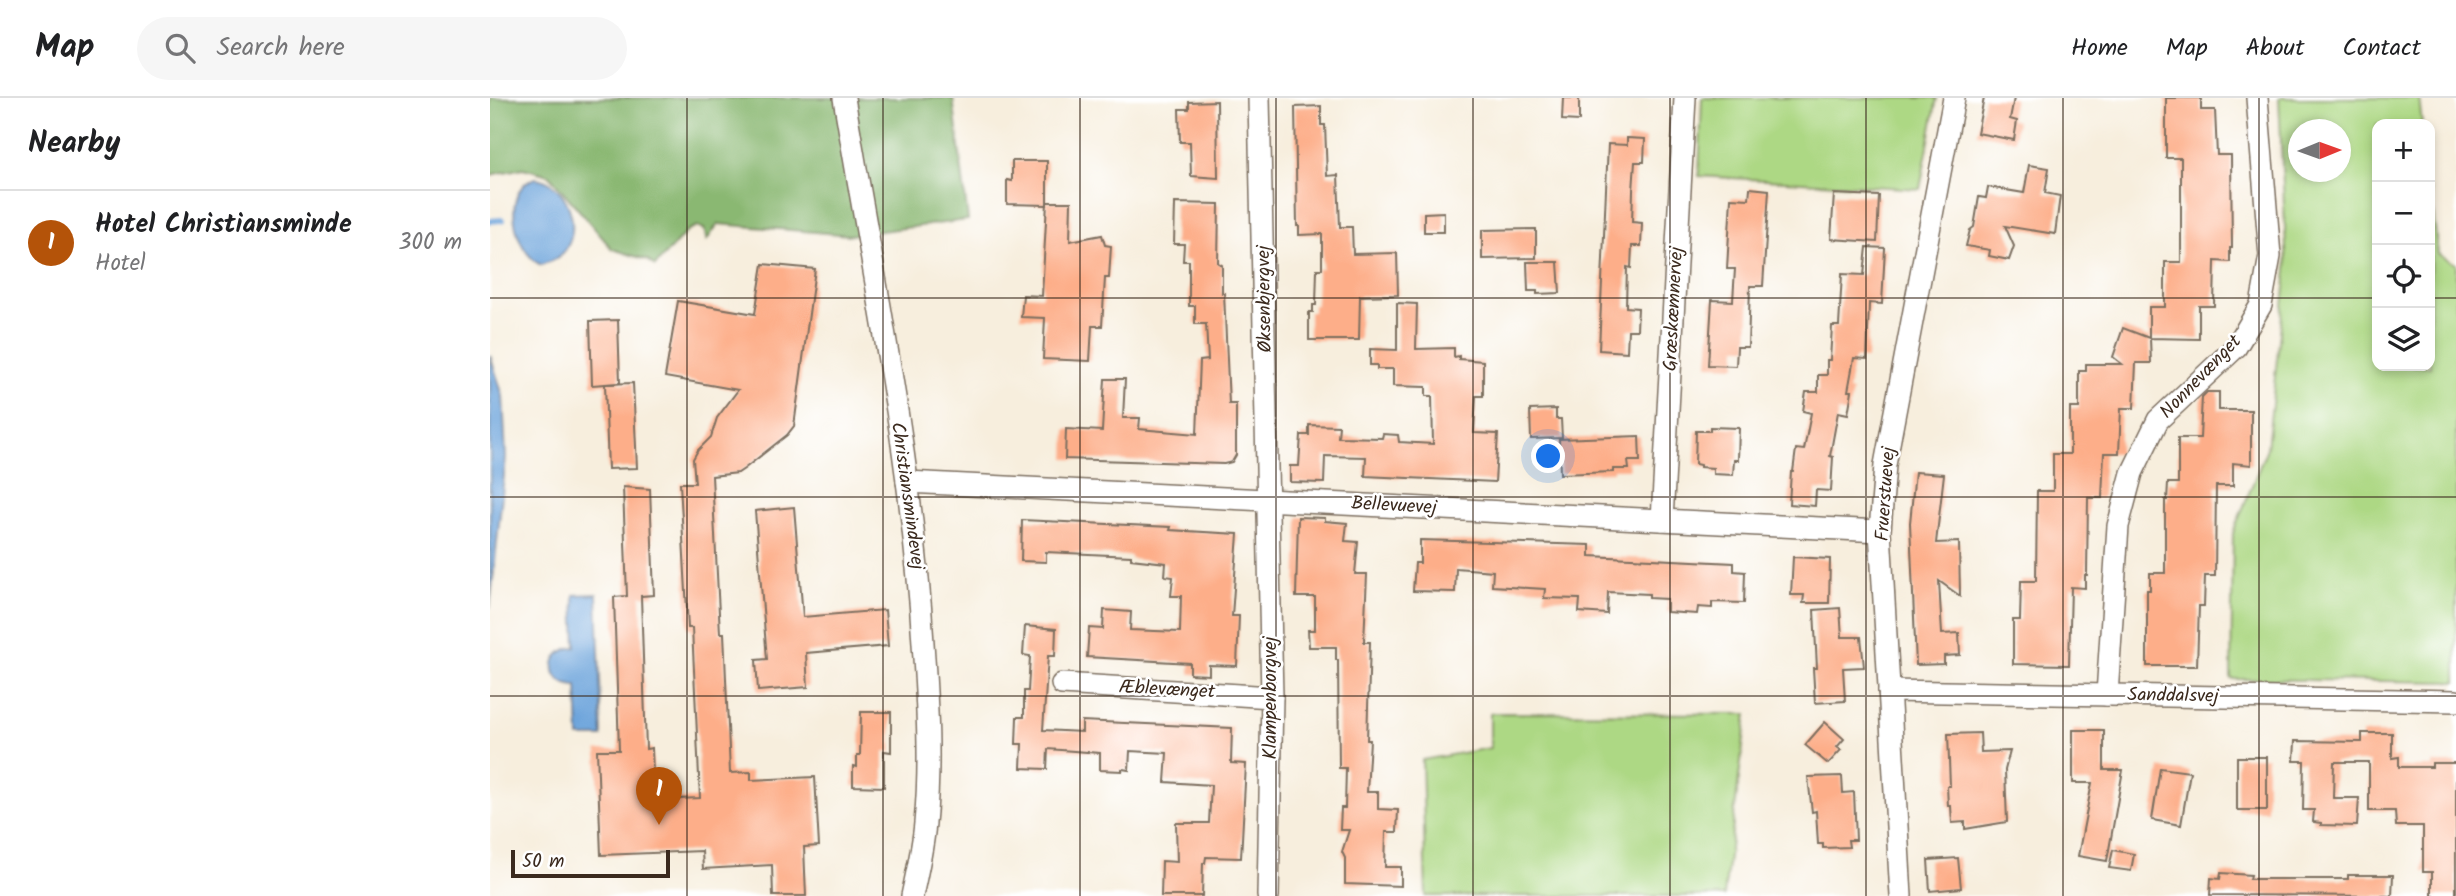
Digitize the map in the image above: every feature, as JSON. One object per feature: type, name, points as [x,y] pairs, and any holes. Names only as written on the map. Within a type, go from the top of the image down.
[{"type":"street","name":"Christiansmindevej","points":[[844,98],[907,482],[921,610],[927,731],[925,824],[912,896]]},
{"type":"street","name":"Øksenbjergvej","points":[[1259,98],[1270,499]]},
{"type":"street","name":"Græskæmnervej","points":[[1662,520],[1685,98]]},
{"type":"street","name":"Fruerstuevej","points":[[1901,896],[1880,531],[1885,466],[1954,98]]},
{"type":"street","name":"Nonnevænget","points":[[2107,695],[2118,526],[2132,473],[2158,420],[2236,346],[2261,305],[2270,256],[2257,98]]},
{"type":"street","name":"Bellevuevej","points":[[907,482],[1880,531]]},
{"type":"street","name":"Klampenborgvej","points":[[1268,896],[1272,697],[1270,499]]},
{"type":"street","name":"Æblevænget","points":[[1062,684],[1272,697]]},
{"type":"street","name":"Sanddalsvej","points":[[1889,691],[2456,701]]},
{"type":"green space","points":[[490,98],[953,98],[968,220],[850,235],[718,224],[707,240],[704,229],[697,226],[688,230],[655,266],[647,260],[612,249],[549,175],[523,168],[490,175]]},
{"type":"green space","points":[[1702,98],[1937,98],[1920,189],[1699,176]]},
{"type":"green space","points":[[2279,98],[2419,98],[2421,119],[2372,119],[2372,371],[2435,371],[2435,230],[2438,254],[2456,264],[2456,682],[2231,679],[2233,533],[2267,448],[2287,270]]},
{"type":"green space","points":[[1490,713],[1747,714],[1724,896],[1426,896],[1422,760],[1490,748]]},
{"type":"water","points":[[535,178],[547,181],[556,188],[564,198],[572,221],[572,234],[568,245],[559,257],[541,265],[524,248],[518,235],[514,207],[517,195],[524,185]]},
{"type":"water","points":[[490,355],[503,396],[506,457],[490,608]]},
{"type":"water","points":[[597,594],[602,737],[579,737],[577,686],[560,680],[554,668],[559,654],[576,647],[574,595]]},
{"type":"building","points":[[1563,98],[1579,98],[1579,121],[1562,120]]},
{"type":"building","points":[[1984,98],[2014,98],[2010,119],[2017,121],[2014,140],[1977,133]]},
{"type":"building","points":[[2166,98],[2201,98],[2201,110],[2215,110],[2217,155],[2231,155],[2230,262],[2215,261],[2214,306],[2199,306],[2199,339],[2150,338],[2151,363],[2136,363],[2134,408],[2121,408],[2119,453],[2104,453],[2102,498],[2088,498],[2087,575],[2085,588],[2071,587],[2069,665],[2013,664],[2013,620],[2020,620],[2021,581],[2036,581],[2037,491],[2053,491],[2053,454],[2070,454],[2070,408],[2079,408],[2079,371],[2086,371],[2086,364],[2122,364],[2113,357],[2123,328],[2149,338],[2149,307],[2165,307],[2165,262],[2181,262],[2181,158],[2166,158]]},
{"type":"building","points":[[1217,101],[1218,178],[1191,176],[1190,142],[1180,142],[1179,109],[1189,109],[1189,102]]},
{"type":"building","points":[[1321,106],[1321,125],[1325,125],[1327,176],[1338,175],[1340,227],[1352,227],[1353,254],[1397,253],[1398,295],[1360,296],[1359,340],[1309,340],[1309,312],[1313,312],[1313,305],[1316,305],[1317,269],[1322,269],[1322,234],[1299,235],[1297,226],[1295,107]]},
{"type":"building","points":[[1627,138],[1645,139],[1644,162],[1635,162],[1633,191],[1632,222],[1642,223],[1641,246],[1632,246],[1631,268],[1627,267],[1626,307],[1638,308],[1637,330],[1628,330],[1627,352],[1599,350],[1608,144],[1627,145]]},
{"type":"building","points":[[1012,161],[1047,161],[1047,205],[1007,204],[1007,180],[1012,181]]},
{"type":"building","points":[[2029,165],[2049,168],[2045,193],[2060,196],[2055,234],[2005,226],[2014,246],[2009,260],[1989,256],[1990,250],[1966,246],[1970,230],[1974,227],[1979,197],[1986,198],[1988,187],[2024,193]]},
{"type":"building","points":[[1750,188],[1769,190],[1763,286],[1750,286],[1748,347],[1737,347],[1736,366],[1708,365],[1712,300],[1733,301],[1735,269],[1727,269],[1731,198],[1749,199]]},
{"type":"building","points":[[1834,194],[1879,196],[1877,242],[1831,239]]},
{"type":"building","points":[[1047,202],[1071,202],[1070,241],[1102,235],[1105,245],[1111,246],[1109,278],[1105,278],[1102,326],[1092,326],[1090,361],[1043,359],[1045,318],[1021,317],[1023,295],[1042,296]]},
{"type":"building","points":[[1175,203],[1219,204],[1218,263],[1222,265],[1229,404],[1236,404],[1236,455],[1232,462],[1224,464],[1065,459],[1066,429],[1102,431],[1105,379],[1125,379],[1123,418],[1140,418],[1139,429],[1197,434],[1200,361],[1208,360],[1206,324],[1195,324],[1195,306],[1189,306],[1189,261],[1183,261],[1184,244],[1174,244]]},
{"type":"building","points":[[1444,212],[1444,232],[1424,232],[1424,213]]},
{"type":"building","points":[[1536,229],[1536,258],[1482,259],[1482,230]]},
{"type":"building","points":[[1867,247],[1885,248],[1882,304],[1869,303],[1867,359],[1854,358],[1848,391],[1852,391],[1848,414],[1838,412],[1830,456],[1833,457],[1831,491],[1816,490],[1815,506],[1789,504],[1796,449],[1804,450],[1811,413],[1803,411],[1806,392],[1818,392],[1818,375],[1827,375],[1832,326],[1839,326],[1842,274],[1864,275]]},
{"type":"building","points":[[1527,262],[1558,262],[1560,293],[1537,294],[1537,291],[1528,291]]},
{"type":"building","points":[[763,264],[815,269],[794,426],[787,435],[738,473],[712,476],[720,633],[724,633],[730,773],[751,772],[751,780],[815,777],[819,846],[804,847],[806,896],[773,896],[772,865],[703,869],[702,851],[601,855],[597,750],[619,750],[614,597],[627,596],[623,487],[650,489],[654,595],[641,596],[646,749],[652,748],[654,800],[700,798],[692,628],[688,628],[680,483],[695,483],[693,459],[711,437],[717,418],[738,390],[665,377],[678,301],[755,314]]},
{"type":"building","points":[[1397,303],[1417,304],[1416,349],[1454,348],[1454,357],[1483,361],[1483,396],[1476,396],[1474,433],[1498,434],[1495,482],[1365,476],[1366,457],[1325,456],[1324,483],[1290,482],[1290,466],[1299,466],[1301,435],[1309,435],[1309,425],[1339,426],[1338,437],[1382,438],[1383,434],[1398,435],[1399,442],[1433,444],[1432,396],[1426,396],[1426,387],[1393,386],[1393,369],[1377,369],[1377,365],[1370,365],[1370,349],[1397,350]]},
{"type":"building","points":[[618,320],[620,383],[592,385],[590,321]]},
{"type":"building","points":[[633,383],[637,468],[608,469],[605,384]]},
{"type":"building","points":[[2207,392],[2219,392],[2219,410],[2251,410],[2251,465],[2233,463],[2233,486],[2216,486],[2215,576],[2205,576],[2204,606],[2199,606],[2197,666],[2147,666],[2147,590],[2150,590],[2150,573],[2165,573],[2165,500],[2168,483],[2178,483],[2178,438],[2200,438],[2202,397]]},
{"type":"building","points":[[1556,409],[1556,419],[1561,419],[1562,438],[1531,439],[1530,410]]},
{"type":"building","points":[[1710,427],[1739,428],[1738,460],[1734,460],[1733,475],[1713,474],[1713,468],[1695,464],[1696,431],[1710,431]]},
{"type":"building","points":[[1639,436],[1640,461],[1628,461],[1629,469],[1560,474],[1559,439]]},
{"type":"building","points":[[1915,472],[1944,474],[1936,543],[1959,542],[1960,596],[1939,581],[1942,634],[1959,633],[1960,655],[1944,656],[1944,664],[1916,665],[1910,523]]},
{"type":"building","points":[[794,507],[803,617],[885,610],[888,646],[806,653],[808,687],[758,691],[756,660],[767,659],[755,511]]},
{"type":"building","points":[[1298,517],[1325,518],[1325,521],[1347,523],[1345,541],[1358,542],[1355,574],[1367,574],[1364,642],[1370,642],[1367,740],[1370,740],[1367,792],[1378,792],[1378,809],[1398,810],[1397,832],[1386,832],[1385,867],[1401,867],[1401,886],[1345,884],[1345,858],[1342,852],[1349,830],[1340,830],[1341,808],[1345,808],[1346,768],[1339,768],[1338,660],[1336,647],[1309,647],[1308,630],[1315,630],[1315,597],[1296,597]]},
{"type":"building","points":[[1022,520],[1171,527],[1170,530],[1238,534],[1232,616],[1239,616],[1237,666],[1209,665],[1209,675],[1190,674],[1190,663],[1087,657],[1089,628],[1103,629],[1104,610],[1131,612],[1130,630],[1180,632],[1181,596],[1171,596],[1173,577],[1165,576],[1166,563],[1131,559],[1131,556],[1046,552],[1046,562],[1021,561]]},
{"type":"building","points":[[1420,540],[1590,545],[1590,556],[1734,563],[1734,571],[1745,572],[1744,603],[1712,602],[1712,608],[1698,607],[1697,614],[1667,612],[1667,599],[1649,598],[1649,594],[1608,592],[1607,614],[1579,612],[1580,599],[1544,598],[1545,589],[1492,586],[1493,571],[1456,568],[1455,592],[1413,591],[1415,563],[1420,563]]},
{"type":"building","points":[[1793,557],[1830,559],[1829,603],[1803,603],[1804,595],[1791,595]]},
{"type":"building","points":[[1840,608],[1842,637],[1861,637],[1864,667],[1843,668],[1845,701],[1815,703],[1813,668],[1817,668],[1814,610]]},
{"type":"building","points":[[1025,626],[1056,629],[1055,656],[1048,656],[1043,730],[1082,732],[1082,721],[1232,728],[1231,763],[1246,764],[1241,858],[1206,857],[1203,863],[1202,896],[1161,896],[1162,861],[1177,862],[1176,823],[1209,823],[1211,785],[1165,782],[1167,753],[1130,751],[1129,770],[1122,771],[1100,770],[1100,753],[1048,749],[1047,769],[1021,768],[1022,744],[1016,744],[1017,717],[1024,717],[1024,691],[1028,691],[1030,656],[1023,655]]},
{"type":"building","points":[[861,712],[891,712],[891,752],[884,751],[884,787],[853,786],[853,766],[857,767],[857,755],[860,755]]},
{"type":"building","points":[[1825,722],[1844,739],[1837,747],[1841,750],[1828,764],[1805,745]]},
{"type":"building","points":[[2073,730],[2104,730],[2104,770],[2123,770],[2107,861],[2078,856],[2092,783],[2073,783]]},
{"type":"building","points":[[1980,733],[1981,752],[2010,751],[2005,770],[2007,822],[1965,829],[1965,822],[1952,823],[1951,806],[1948,806],[1948,734]]},
{"type":"building","points":[[2362,733],[2392,733],[2392,758],[2399,757],[2399,767],[2432,767],[2432,763],[2456,763],[2456,896],[2432,896],[2432,872],[2423,872],[2423,826],[2396,826],[2395,811],[2369,811],[2369,762],[2334,762],[2333,798],[2359,798],[2357,826],[2321,825],[2313,822],[2314,810],[2303,810],[2304,761],[2294,761],[2295,741],[2362,742]]},
{"type":"building","points":[[2237,757],[2267,757],[2267,810],[2237,810]]},
{"type":"building","points":[[2160,768],[2190,772],[2181,825],[2152,820]]},
{"type":"building","points":[[1842,776],[1843,793],[1854,792],[1856,840],[1848,840],[1849,847],[1823,848],[1823,844],[1818,844],[1816,811],[1812,812],[1808,777]]},
{"type":"building","points":[[2113,850],[2134,854],[2131,871],[2109,868]]},
{"type":"building","points":[[1958,858],[1961,888],[1930,891],[1928,860]]},
{"type":"building","points":[[2221,873],[2251,875],[2250,879],[2348,879],[2348,875],[2393,875],[2392,896],[2210,895],[2211,878],[2220,879]]},
{"type":"waterway","points":[[490,221],[502,220]]},
{"type":"place","name":"Hotel Christiansminde","points":[[659,825]]}]
